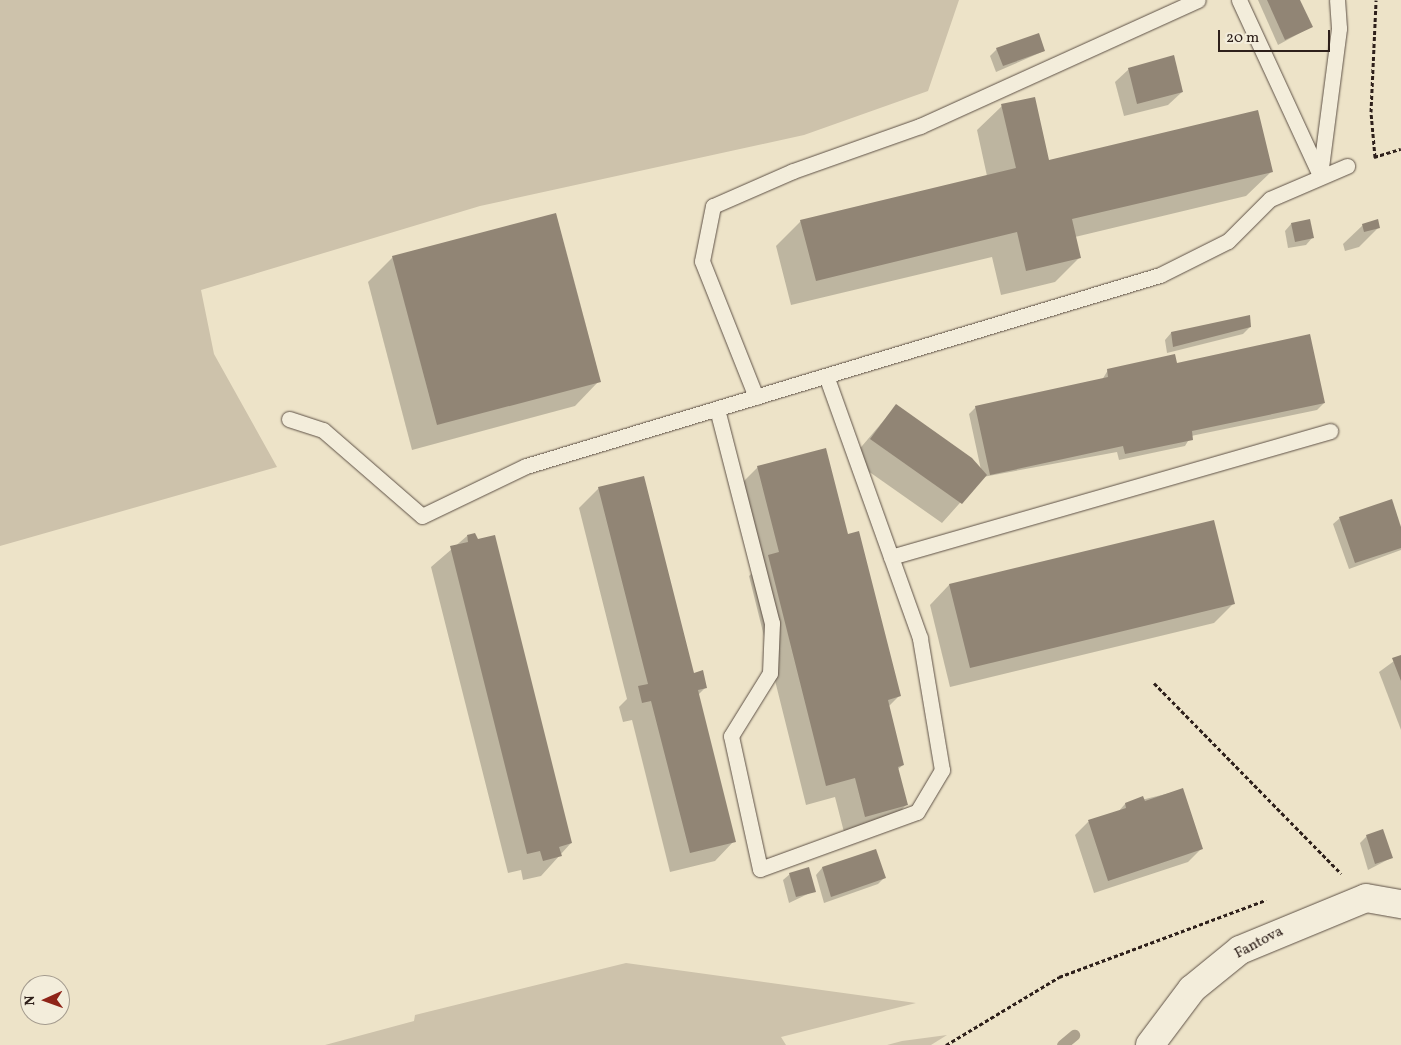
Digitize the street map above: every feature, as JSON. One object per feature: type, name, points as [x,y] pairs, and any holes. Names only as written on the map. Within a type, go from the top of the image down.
[{"type":"street","points":[[1366,898],[1401,904]]},
{"type":"street","name":"Fantova","points":[[1150,1045],[1192,989],[1240,950],[1366,898]]},
{"type":"lane","points":[[756,397],[702,261],[713,206],[793,171],[920,126],[1198,0]]},
{"type":"lane","points":[[1239,0],[1320,175]]},
{"type":"lane","points":[[1320,175],[1339,28],[1337,0]]},
{"type":"lane","points":[[289,419],[323,430],[422,516],[526,466],[1160,275],[1228,241],[1270,200],[1320,175],[1347,166]]},
{"type":"lane","points":[[718,409],[772,624],[770,674],[731,736],[760,869],[917,812],[942,770],[920,638],[826,376]]},
{"type":"lane","points":[[891,557],[1330,431]]},
{"type":"path","points":[[1375,157],[1371,112],[1376,0]]},
{"type":"path","points":[[1154,683],[1366,898]]},
{"type":"path","points":[[946,1045],[1059,977],[1274,898]]},
{"type":"shaded area","points":[[0,0],[959,0],[928,91],[804,135],[480,206],[201,290],[214,354],[277,467],[0,546]]},
{"type":"shaded area","points":[[626,963],[916,1003],[781,1037],[786,1045],[325,1045],[414,1021],[415,1015]]},
{"type":"shaded area","points":[[947,1035],[931,1045],[887,1045],[902,1041]]},
{"type":"building","points":[[1267,0],[1300,0],[1313,27],[1285,40]]},
{"type":"building","points":[[1039,33],[1045,51],[1003,66],[996,48]]},
{"type":"building","points":[[1174,55],[1183,92],[1137,104],[1128,68]]},
{"type":"building","points":[[1035,97],[1049,160],[1258,110],[1273,172],[1072,219],[1081,258],[1026,271],[1017,232],[816,281],[800,220],[1016,168],[1001,104]]},
{"type":"building","points":[[556,213],[601,382],[437,425],[392,256]]},
{"type":"building","points":[[1310,219],[1314,238],[1295,242],[1291,223]]},
{"type":"building","points":[[1378,219],[1380,228],[1364,232],[1362,224]]},
{"type":"building","points":[[1250,315],[1251,327],[1173,347],[1171,332]]},
{"type":"building","points":[[1310,334],[1325,403],[1192,431],[1193,440],[1125,454],[1123,446],[990,475],[975,406],[1108,377],[1107,369],[1175,354],[1177,363]]},
{"type":"building","points":[[896,404],[972,458],[987,475],[962,504],[870,439]]},
{"type":"building","points":[[826,448],[848,534],[859,531],[901,696],[888,700],[904,765],[898,767],[908,805],[865,817],[855,778],[826,786],[768,555],[779,552],[757,466]]},
{"type":"building","points":[[644,476],[694,673],[703,670],[707,688],[698,690],[736,842],[690,853],[651,701],[642,703],[638,686],[648,684],[598,487]]},
{"type":"building","points":[[1392,499],[1401,527],[1401,548],[1355,563],[1339,517]]},
{"type":"building","points":[[1214,520],[1235,604],[970,668],[949,584]]},
{"type":"building","points":[[475,533],[478,539],[495,535],[572,843],[559,847],[562,856],[543,861],[540,851],[527,854],[450,546],[468,542],[467,535]]},
{"type":"building","points":[[1401,655],[1401,681],[1392,658]]},
{"type":"building","points":[[1183,788],[1203,849],[1108,881],[1088,820],[1126,808],[1125,803],[1143,796],[1145,801]]},
{"type":"building","points":[[1383,829],[1393,858],[1375,864],[1366,835]]},
{"type":"building","points":[[876,849],[886,878],[831,897],[822,867]]},
{"type":"building","points":[[809,867],[816,892],[796,897],[789,873]]},
{"type":"waterway","points":[[1062,1045],[1074,1035]]}]
